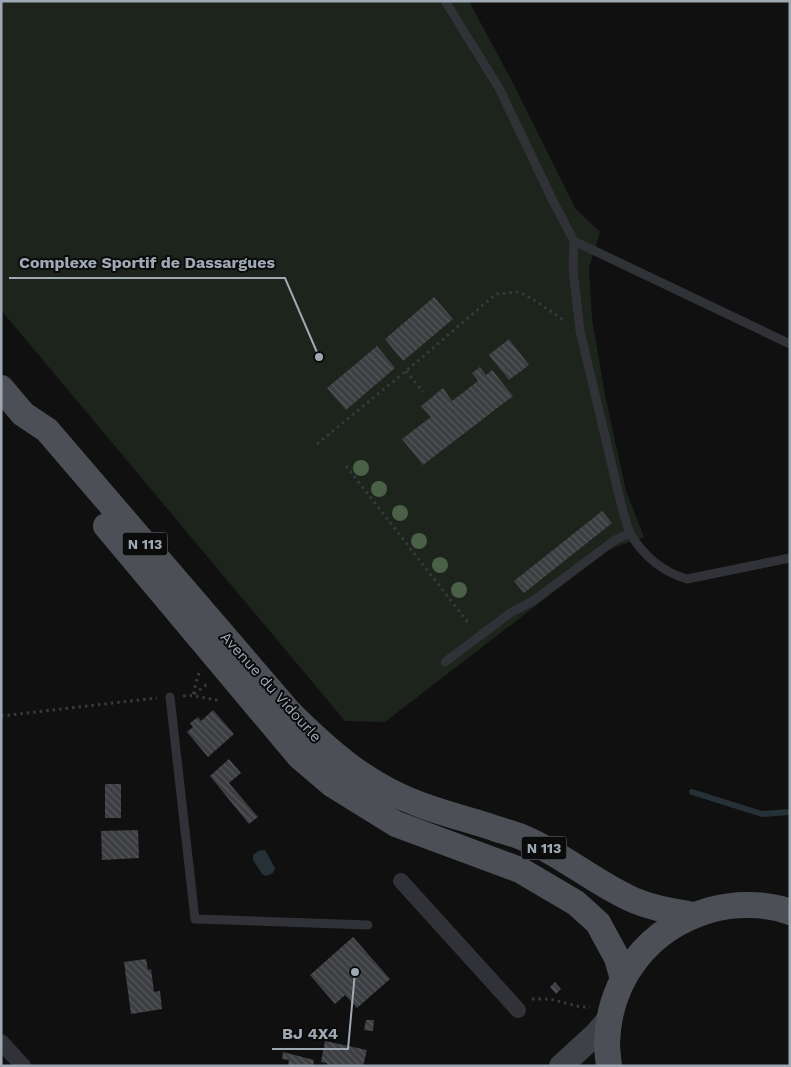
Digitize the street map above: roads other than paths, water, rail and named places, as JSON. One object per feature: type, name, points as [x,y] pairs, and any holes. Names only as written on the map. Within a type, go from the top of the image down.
[{"type":"main road","name":"Avenue du Vidourle","points":[[1,388],[23,414],[47,430],[289,712],[318,742],[349,766],[390,792],[421,805],[518,836],[546,849],[599,882],[633,900],[657,908],[693,915]]},
{"type":"main road","name":"Avenue du Vidourle","points":[[23,414],[34,440],[299,756],[334,785],[396,824],[520,870],[576,903],[598,923],[617,958],[623,979]]},
{"type":"main road","points":[[609,1066],[607,1044],[611,1012],[623,979],[633,962],[660,935],[693,915],[723,907],[753,905],[790,912]]},
{"type":"main road","points":[[561,1066],[596,1034],[611,1012]]},
{"type":"street","points":[[401,881],[514,1006]]},
{"type":"street","points":[[1,1042],[23,1066]]},
{"type":"lane","points":[[445,1],[499,88],[574,241],[573,269],[580,331],[623,512],[630,533],[640,547],[656,563],[675,575],[687,579],[790,558]]},
{"type":"lane","points":[[574,241],[790,344]]},
{"type":"lane","points":[[445,662],[510,613],[533,600],[615,540],[630,533]]},
{"type":"lane","points":[[170,697],[195,919],[368,925]]},
{"type":"waterway","points":[[692,792],[762,814],[790,812]]},
{"type":"place","name":"Complexe Sportif de Dassargues","points":[[319,357]]},
{"type":"place","name":"BJ 4X4","points":[[355,972]]}]
